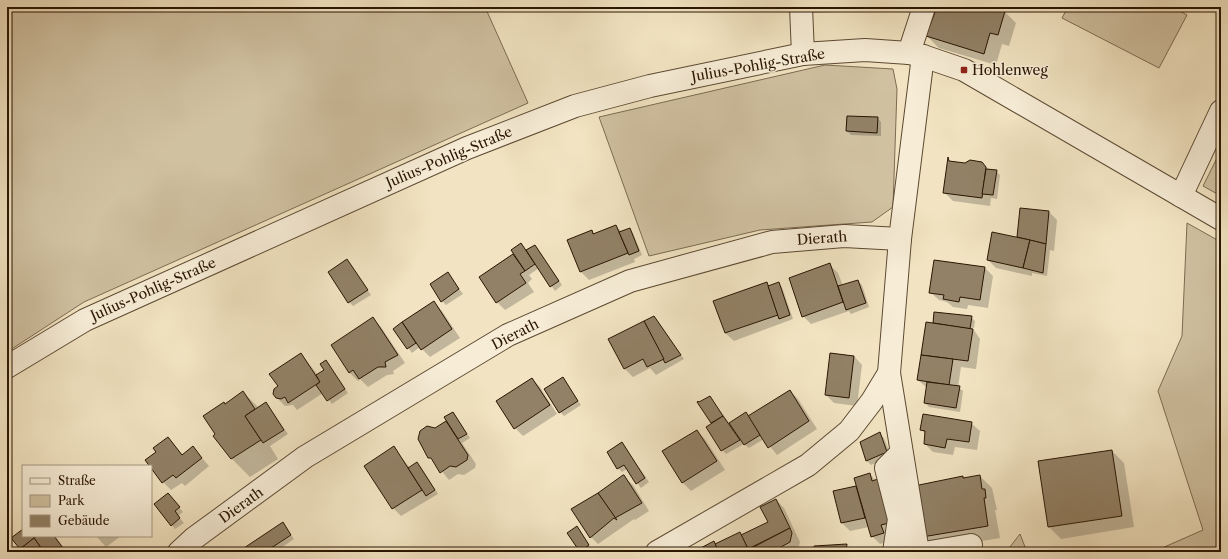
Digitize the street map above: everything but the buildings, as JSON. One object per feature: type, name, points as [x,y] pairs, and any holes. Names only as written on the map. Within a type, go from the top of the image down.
[{"type":"street","points":[[801,7],[803,54]]},
{"type":"street","points":[[918,552],[888,373],[916,54],[924,7]]},
{"type":"street","name":"Julius-Pohlig-Straße","points":[[7,367],[85,320],[467,148],[575,106],[650,86],[803,54],[865,50],[916,54],[964,70],[1221,220]]},
{"type":"street","points":[[1181,196],[1221,111]]},
{"type":"street","name":"Dierath","points":[[179,552],[193,539],[305,457],[501,340],[630,281],[772,242],[844,236],[900,238]]},
{"type":"street","points":[[657,552],[808,465],[849,431],[872,401],[888,373]]},
{"type":"street","points":[[894,552],[899,519],[886,468],[901,453]]},
{"type":"street","points":[[930,552],[971,545]]},
{"type":"green space","points":[[7,7],[485,7],[528,103],[84,302],[7,352]]},
{"type":"green space","points":[[1068,7],[1172,7],[1187,15],[1159,68],[1062,18]]},
{"type":"green space","points":[[825,65],[893,69],[897,89],[893,207],[872,222],[760,230],[649,256],[599,117]]},
{"type":"green space","points":[[1221,150],[1221,196],[1203,186]]},
{"type":"green space","points":[[1187,223],[1221,242],[1221,552],[1153,552],[1203,530],[1158,391],[1182,336]]},
{"type":"green space","points":[[1020,534],[1027,552],[1006,552]]},
{"type":"place","name":"Hohlenweg","points":[[964,70]]}]
